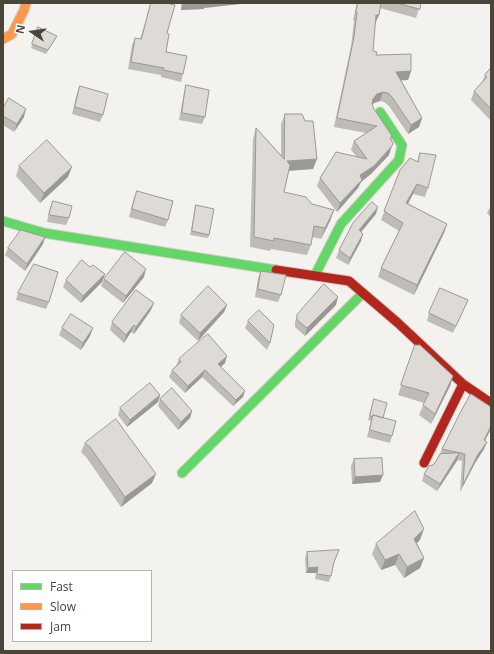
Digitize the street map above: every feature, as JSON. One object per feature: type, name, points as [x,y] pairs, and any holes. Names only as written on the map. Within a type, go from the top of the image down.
[{"type":"street","points":[[3,39],[12,34],[26,3]]},
{"type":"street","points":[[315,274],[341,224],[399,160],[402,145],[380,112]]},
{"type":"street","points":[[3,221],[44,233],[315,274],[349,281],[398,323],[463,384],[491,403]]},
{"type":"street","points":[[182,473],[362,293]]},
{"type":"street","points":[[424,463],[463,384]]},
{"type":"building","points":[[151,3],[166,3],[175,5],[167,33],[169,34],[166,52],[187,56],[183,74],[163,70],[164,68],[131,62],[135,38],[141,39]]},
{"type":"building","points":[[358,3],[381,3],[379,15],[376,15],[373,51],[377,52],[376,55],[411,54],[411,71],[396,72],[422,118],[411,125],[388,93],[383,92],[377,94],[373,99],[372,104],[392,136],[390,138],[393,143],[392,146],[374,166],[360,175],[362,180],[340,203],[320,178],[336,152],[367,159],[354,141],[377,126],[337,118],[354,37]]},
{"type":"building","points":[[397,3],[421,3],[420,9]]},
{"type":"building","points":[[38,27],[57,36],[48,50],[32,44]]},
{"type":"building","points":[[491,68],[491,109],[474,91],[487,77],[485,75]]},
{"type":"building","points":[[186,85],[209,90],[205,117],[182,113]]},
{"type":"building","points":[[80,86],[108,94],[103,115],[75,107]]},
{"type":"building","points":[[9,98],[26,109],[17,124],[3,116],[3,108]]},
{"type":"building","points":[[285,114],[302,114],[305,121],[313,121],[317,159],[287,161],[290,165],[284,192],[306,197],[312,204],[334,210],[325,228],[314,226],[311,245],[274,238],[274,241],[254,237],[256,128],[284,159]]},
{"type":"building","points":[[47,140],[72,167],[44,193],[19,166]]},
{"type":"building","points":[[420,153],[436,155],[428,188],[417,184],[406,203],[447,224],[417,285],[381,268],[403,223],[384,211],[400,170],[410,158],[418,162]]},
{"type":"building","points":[[137,191],[173,201],[168,220],[132,209]]},
{"type":"building","points":[[53,201],[72,206],[69,218],[49,215]]},
{"type":"building","points":[[372,202],[378,207],[359,230],[363,234],[350,258],[339,250],[353,223]]},
{"type":"building","points":[[196,205],[214,209],[209,235],[192,231]]},
{"type":"building","points":[[21,230],[45,237],[27,264],[8,248]]},
{"type":"building","points":[[125,252],[146,269],[126,296],[104,279]]},
{"type":"building","points":[[82,260],[90,267],[93,265],[105,274],[83,296],[66,280]]},
{"type":"building","points":[[34,264],[58,272],[49,302],[18,293]]},
{"type":"building","points":[[261,271],[286,275],[281,295],[258,289]]},
{"type":"building","points":[[324,284],[338,297],[307,328],[297,320],[297,315]]},
{"type":"building","points":[[208,286],[227,305],[200,333],[181,315]]},
{"type":"building","points":[[440,288],[468,300],[456,326],[429,313]]},
{"type":"building","points":[[136,290],[154,303],[136,327],[134,325],[126,335],[112,322]]},
{"type":"building","points":[[259,310],[274,325],[270,343],[248,321]]},
{"type":"building","points":[[71,314],[93,328],[83,343],[62,328]]},
{"type":"building","points":[[208,334],[227,356],[218,364],[245,391],[236,400],[205,370],[188,386],[172,370],[181,362],[179,359]]},
{"type":"building","points":[[415,345],[420,345],[453,376],[435,414],[423,405],[429,393],[401,385]]},
{"type":"building","points":[[150,383],[160,395],[130,420],[120,408]]},
{"type":"building","points":[[172,388],[192,411],[181,422],[160,399]]},
{"type":"building","points":[[471,394],[491,407],[491,426],[484,440],[487,442],[477,456],[463,485],[465,454],[442,449]]},
{"type":"building","points":[[374,399],[387,403],[383,418],[373,415],[372,417],[370,416]]},
{"type":"building","points":[[373,415],[396,421],[392,436],[370,430]]},
{"type":"building","points":[[116,419],[156,474],[125,497],[90,447],[85,443]]},
{"type":"building","points":[[459,453],[440,484],[424,474],[429,466],[433,465],[440,454]]},
{"type":"building","points":[[382,458],[383,475],[355,477],[354,459]]},
{"type":"building","points":[[415,511],[424,529],[414,539],[424,558],[407,567],[399,554],[385,560],[376,544]]},
{"type":"building","points":[[339,550],[334,562],[331,576],[317,574],[318,567],[308,568],[307,552]]},
{"type":"traffic: fast","points":[[315,275],[341,224],[399,160],[402,145],[380,112]]},
{"type":"traffic: fast","points":[[3,221],[44,233],[276,270]]},
{"type":"traffic: fast","points":[[182,473],[363,293]]},
{"type":"traffic: slow","points":[[3,39],[12,34],[26,3]]},
{"type":"traffic: jam","points":[[276,270],[349,281],[398,323],[463,384],[491,403]]},
{"type":"traffic: jam","points":[[424,463],[463,384]]}]
